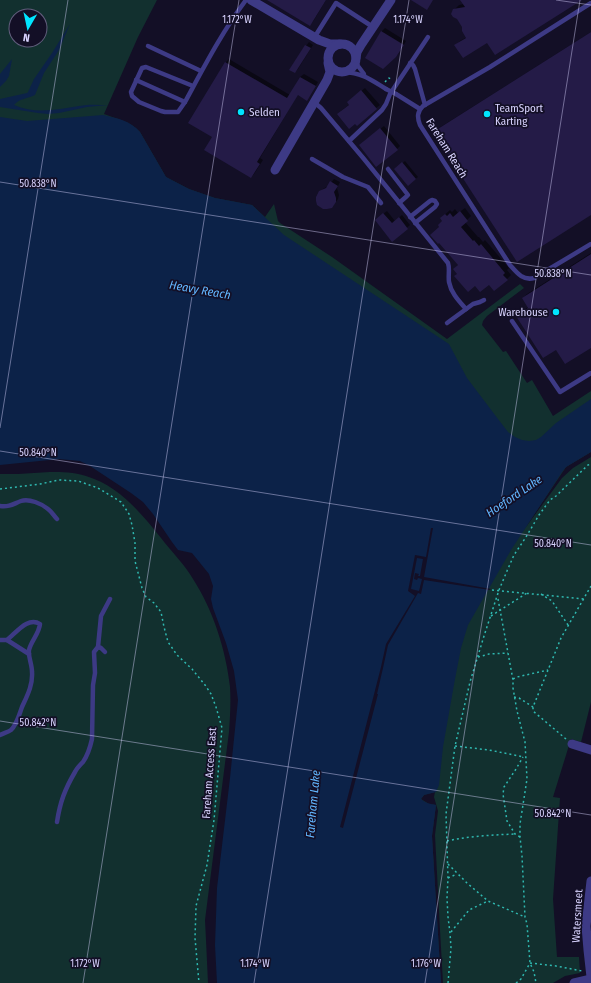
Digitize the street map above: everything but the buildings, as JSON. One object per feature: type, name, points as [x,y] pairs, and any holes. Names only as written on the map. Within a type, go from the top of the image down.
[{"type":"street","points":[[251,0],[312,37],[326,43],[349,44],[364,38],[372,29]]},
{"type":"street","points":[[325,84],[334,74],[348,71],[352,67],[358,50],[391,0]]},
{"type":"street","points":[[312,37],[320,46],[333,70],[343,72]]},
{"type":"street","points":[[275,170],[325,84],[330,72],[328,56],[330,50],[334,46],[342,44],[352,49],[356,59]]},
{"type":"street","points":[[572,744],[591,750]]},
{"type":"street","name":"Watersmeet","points":[[591,880],[588,950],[591,976]]},
{"type":"street","points":[[574,983],[591,976]]},
{"type":"lane","points":[[193,86],[146,67],[142,68],[131,92],[132,96],[138,102],[165,112],[178,112],[184,102],[193,86],[201,71],[218,41],[246,0]]},
{"type":"lane","name":"Fareham Reach","points":[[591,2],[490,67],[424,105],[418,116],[420,125],[510,265],[519,275],[527,279],[534,278],[591,244]]},
{"type":"lane","points":[[312,37],[336,3],[372,29]]},
{"type":"lane","points":[[349,141],[382,110],[390,94],[428,38]]},
{"type":"lane","points":[[148,46],[201,71]]},
{"type":"lane","points":[[356,59],[358,66],[367,77]]},
{"type":"lane","points":[[410,63],[415,69],[424,105]]},
{"type":"lane","points":[[343,72],[356,73],[367,77],[420,110]]},
{"type":"lane","points":[[136,80],[184,102]]},
{"type":"lane","points":[[314,102],[322,108],[448,263],[451,288],[466,309]]},
{"type":"lane","points":[[312,159],[343,177],[368,187],[381,203]]},
{"type":"lane","points":[[388,169],[408,195],[399,203]]},
{"type":"lane","points":[[410,217],[430,201],[434,200],[436,202],[436,207],[415,223]]},
{"type":"lane","points":[[447,323],[473,304],[484,300]]},
{"type":"lane","points":[[512,321],[560,392],[591,373]]},
{"type":"lane","points":[[0,506],[12,505],[26,499],[49,509],[57,519]]},
{"type":"lane","points":[[57,822],[62,798],[76,770],[87,756],[90,748],[92,739],[93,685],[95,672],[94,652],[98,646],[101,616],[110,599]]},
{"type":"lane","points":[[0,735],[10,731],[16,724],[31,686],[32,671],[29,649],[40,628],[40,624],[37,622],[30,622],[24,624],[7,640]]},
{"type":"lane","points":[[0,640],[7,640],[29,654]]},
{"type":"lane","points":[[98,646],[105,652]]},
{"type":"path","points":[[384,82],[389,78]]},
{"type":"path","points":[[448,983],[451,948],[447,898],[448,864],[446,814],[454,746],[470,682],[499,590],[514,555],[550,500],[588,465],[591,464]]},
{"type":"path","name":"Fareham Access East","points":[[0,489],[60,480],[78,481],[98,488],[121,502],[129,514],[132,525],[135,543],[135,561],[146,597],[154,603],[161,612],[168,642],[177,655],[192,669],[212,694],[222,728],[214,820],[207,865],[196,906],[195,938],[199,983]]},
{"type":"path","points":[[572,744],[533,711],[533,707],[561,638],[591,586]]},
{"type":"path","points":[[492,590],[584,598]]},
{"type":"path","points":[[491,616],[527,593]]},
{"type":"path","points":[[540,594],[552,601],[568,625]]},
{"type":"path","points":[[497,597],[513,680],[514,696],[525,742],[527,779],[520,824],[520,837],[525,917],[527,924],[530,963],[534,972],[536,983]]},
{"type":"path","points":[[477,657],[489,654],[508,653]]},
{"type":"path","points":[[513,680],[517,677],[548,670]]},
{"type":"path","points":[[514,696],[533,707]]},
{"type":"path","points":[[454,746],[489,750],[526,758]]},
{"type":"path","points":[[520,837],[515,834],[507,821],[503,794],[504,787],[523,757]]},
{"type":"path","points":[[447,841],[492,834],[515,834]]},
{"type":"path","points":[[448,864],[457,874],[488,901],[525,917]]},
{"type":"path","points":[[448,878],[457,874]]},
{"type":"path","points":[[450,933],[469,910],[488,901]]},
{"type":"path","points":[[530,963],[556,966],[591,976]]},
{"type":"path","points":[[516,983],[530,963]]},
{"type":"green space","points":[[0,0],[157,0],[138,37],[104,114],[128,123],[140,132],[166,177],[189,189],[215,198],[252,205],[265,217],[274,204],[278,221],[280,223],[332,257],[447,339],[520,284],[524,288],[487,316],[482,325],[503,352],[506,351],[527,383],[532,380],[553,416],[591,391],[591,452],[566,467],[523,531],[562,478],[573,468],[591,457],[591,702],[581,742],[571,739],[553,797],[560,798],[553,899],[557,957],[579,957],[580,973],[565,976],[553,983],[443,983],[435,835],[438,811],[434,797],[435,792],[424,795],[421,799],[429,804],[436,805],[432,836],[441,983],[378,820],[0,227]]},
{"type":"green space","points":[[50,472],[72,473],[98,480],[119,493],[128,501],[145,519],[190,574],[207,604],[218,631],[228,673],[230,687],[230,710],[229,732],[205,920],[208,983],[0,983],[0,474]]},
{"type":"water","points":[[70,24],[59,50],[44,73],[35,95],[21,100],[14,105],[39,111],[86,105],[108,105],[48,114],[0,107],[0,99],[28,92],[34,79]]},
{"type":"water","points":[[12,59],[9,76],[0,87],[0,74]]},
{"type":"water","points":[[103,115],[123,120],[136,128],[140,132],[166,177],[189,189],[215,198],[252,205],[284,235],[449,344],[467,378],[508,432],[515,437],[529,441],[536,440],[556,423],[591,399],[591,452],[566,467],[562,472],[511,550],[468,625],[461,648],[455,679],[443,747],[439,785],[436,792],[424,795],[421,799],[436,805],[432,836],[441,983],[217,983],[215,945],[217,888],[238,700],[234,671],[226,643],[213,608],[211,599],[213,586],[209,574],[192,553],[178,550],[143,502],[90,466],[80,461],[59,459],[0,465],[0,117],[27,121]]},
{"type":"pier","points":[[431,528],[433,528],[424,577],[491,589],[424,580],[421,594],[418,593],[388,645],[378,694],[343,828],[340,827],[386,644],[415,596],[408,591],[415,555],[426,557]],"holes":[[[417,558],[423,559],[420,576],[418,576],[419,574],[415,573],[414,579],[422,579],[419,591],[411,589]]]},
{"type":"place","name":"Selden","points":[[241,112]]},
{"type":"place","name":"TeamSport Karting","points":[[487,114]]},
{"type":"place","name":"Warehouse","points":[[556,312]]},
{"type":"water label","name":"Heavy Reach","points":[[200,290]]},
{"type":"water label","name":"Hoeford Lake","points":[[514,496]]},
{"type":"water label","name":"Fareham Lake","points":[[313,804]]}]
